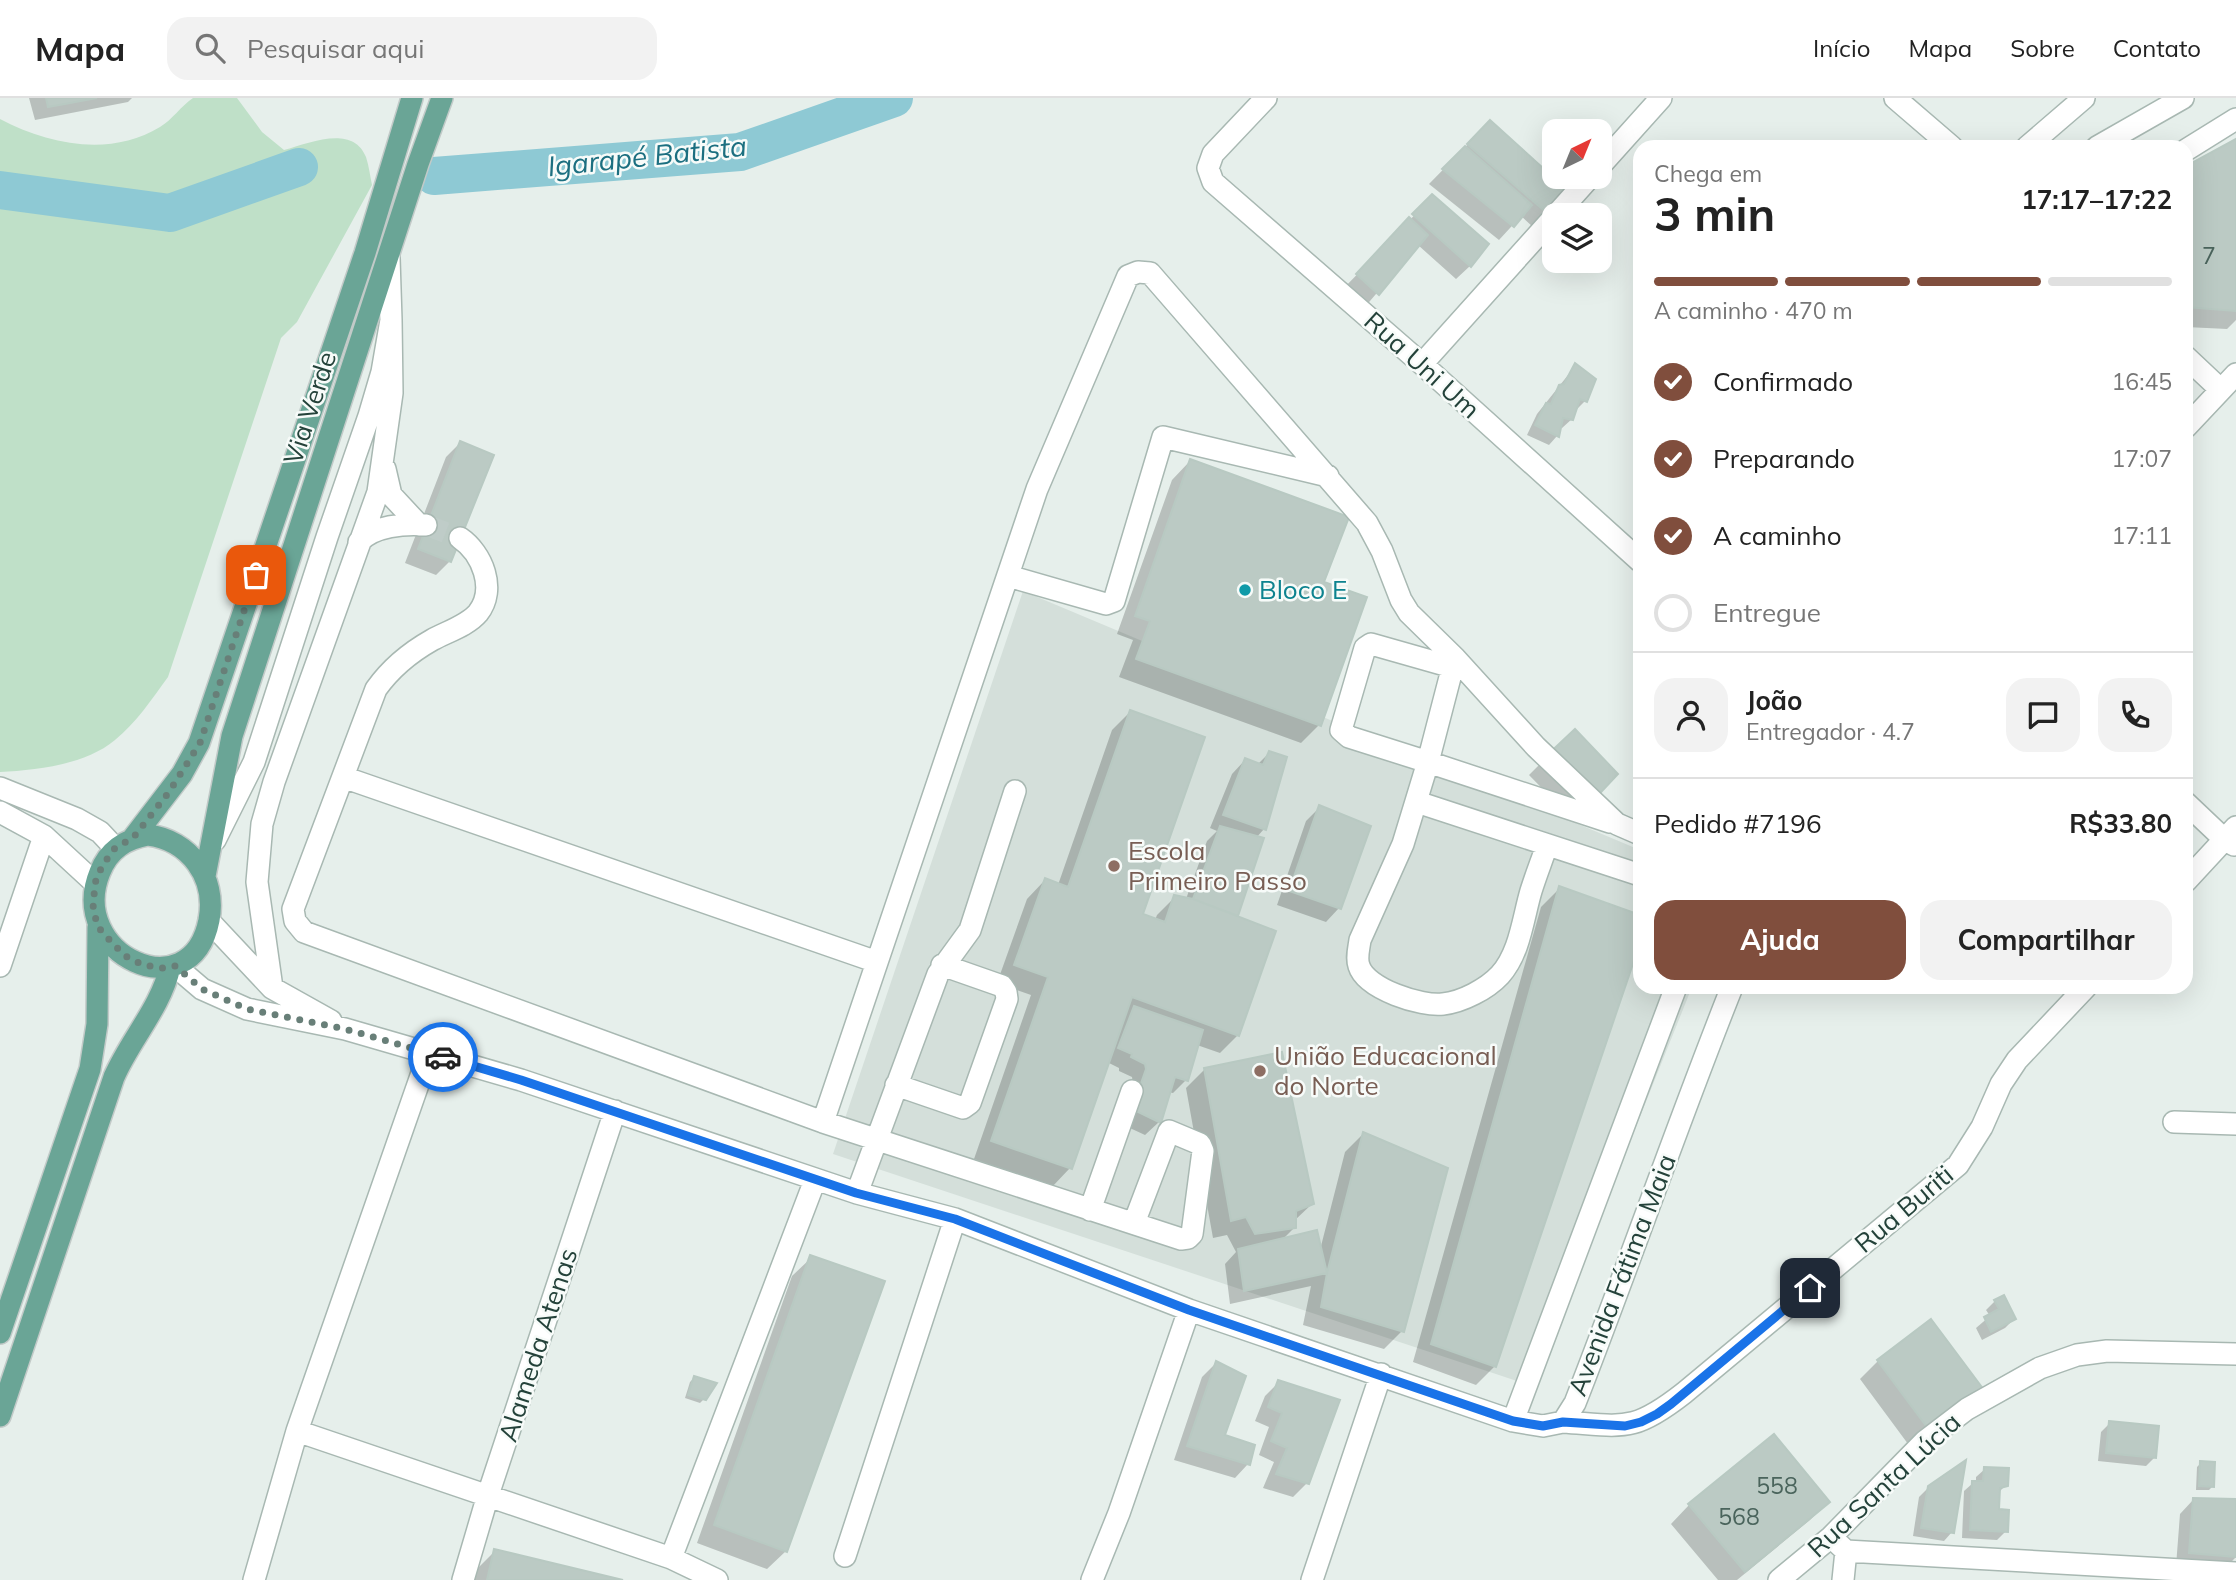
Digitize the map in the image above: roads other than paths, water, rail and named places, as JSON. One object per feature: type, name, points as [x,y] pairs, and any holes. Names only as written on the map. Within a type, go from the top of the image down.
[{"type":"main road","name":"Via Verde","points":[[124,843],[182,774],[200,743],[365,253],[412,98]]},
{"type":"main road","name":"Via Verde","points":[[205,876],[232,736],[442,98]]},
{"type":"main road","points":[[0,1333],[90,1069],[97,1024],[98,927],[93,909],[95,883],[102,866],[124,843],[148,835],[166,837],[189,854],[205,876],[210,900],[209,921],[197,948],[173,967],[114,1077],[0,1416]]},
{"type":"main road","points":[[98,927],[127,957],[143,965],[173,967]]},
{"type":"street","name":"Rua Uni Um","points":[[1266,98],[1213,154],[1208,168],[1213,182],[1422,364],[1633,555]]},
{"type":"street","points":[[1612,153],[1661,98]]},
{"type":"street","points":[[1895,98],[1944,140]]},
{"type":"street","points":[[2035,140],[2084,98]]},
{"type":"street","points":[[2109,140],[2183,98]]},
{"type":"street","points":[[2193,146],[2236,119]]},
{"type":"street","points":[[1567,203],[1579,189]]},
{"type":"street","points":[[1422,364],[1542,230]]},
{"type":"street","points":[[272,988],[257,882],[262,824],[274,782],[372,514],[384,463],[392,393],[388,256]]},
{"type":"street","points":[[823,1122],[1037,489],[1128,276],[1139,272],[1150,273],[1371,529],[1409,613],[1536,747],[1617,824]]},
{"type":"street","points":[[211,848],[254,762],[369,416],[382,372],[391,320]]},
{"type":"street","points":[[2193,361],[2228,382],[2193,420]]},
{"type":"street","points":[[1008,576],[1106,604],[1114,601],[1163,437],[1328,476]]},
{"type":"street","points":[[294,640],[362,538],[386,527],[423,525],[391,495],[384,463]]},
{"type":"street","points":[[460,538],[472,547],[480,559],[486,580],[485,600],[477,614],[464,624],[431,641],[390,669],[376,689],[293,909],[295,921],[304,932],[823,1122],[1181,1239],[1192,1234],[1203,1151],[1200,1144],[1169,1130],[1134,1223]]},
{"type":"street","points":[[1454,663],[1367,645],[1341,730],[1349,737],[1633,831]]},
{"type":"street","points":[[1454,663],[1417,803],[1403,844],[1360,940],[1359,968],[1371,981],[1385,990],[1419,1003],[1455,1002],[1486,986],[1508,966],[1513,955],[1547,845]]},
{"type":"street","points":[[343,777],[877,962]]},
{"type":"street","points":[[0,788],[77,819],[124,843]]},
{"type":"street","points":[[856,1193],[942,965],[970,930],[1015,791]]},
{"type":"street","points":[[1417,803],[1633,873]]},
{"type":"street","points":[[2193,808],[2232,837],[2193,874]]},
{"type":"street","points":[[0,812],[44,836],[95,883]]},
{"type":"street","points":[[0,966],[44,836]]},
{"type":"street","name":"Avenida Fátima Maia","points":[[209,921],[272,988],[345,1029]]},
{"type":"street","points":[[895,1086],[963,1108],[970,1103],[1007,999],[1006,992],[1002,986],[942,965]]},
{"type":"street","name":"Avenida Fátima Maia","points":[[173,967],[202,989],[247,1009],[345,1029],[521,1080],[815,1180],[955,1219],[1189,1310],[1513,1421],[1543,1426],[1563,1422],[1575,1403],[1729,994]]},
{"type":"street","points":[[1513,1421],[1673,994]]},
{"type":"street","name":"Rua Buriti","points":[[1563,1422],[1625,1426],[1641,1422],[1657,1414],[1705,1376],[1958,1165],[1982,1127],[2001,1084],[2017,1060],[2080,994]]},
{"type":"street","points":[[254,1580],[297,1431],[429,1054]]},
{"type":"street","points":[[1090,1210],[1132,1091]]},
{"type":"street","name":"Alameda Atenas","points":[[463,1580],[488,1495],[615,1111]]},
{"type":"street","points":[[2174,1122],[2236,1124]]},
{"type":"street","points":[[671,1558],[815,1180]]},
{"type":"street","points":[[845,1556],[955,1219]]},
{"type":"street","points":[[1092,1580],[1119,1513],[1189,1310]]},
{"type":"street","name":"Rua Santa Lúcia","points":[[1779,1580],[1838,1544],[1925,1441],[1968,1409],[2040,1368],[2077,1356],[2107,1351],[2236,1354]]},
{"type":"street","points":[[1312,1580],[1381,1374]]},
{"type":"street","points":[[297,1431],[671,1558],[717,1580]]},
{"type":"street","points":[[1843,1580],[1838,1544],[2236,1573]]},
{"type":"waterway","name":"Igarapé Batista","points":[[434,176],[740,152],[894,98]]},
{"type":"waterway","name":"Igarapé Batista","points":[[0,190],[170,213],[299,167]]},
{"type":"tunnel","points":[[426,525],[460,538]]},
{"type":"place","name":"Bloco E","points":[[1245,590]]},
{"type":"place","name":"Escola Primeiro Passo","points":[[1114,866]]},
{"type":"place","name":"União Educacional do Norte","points":[[1260,1071]]}]
